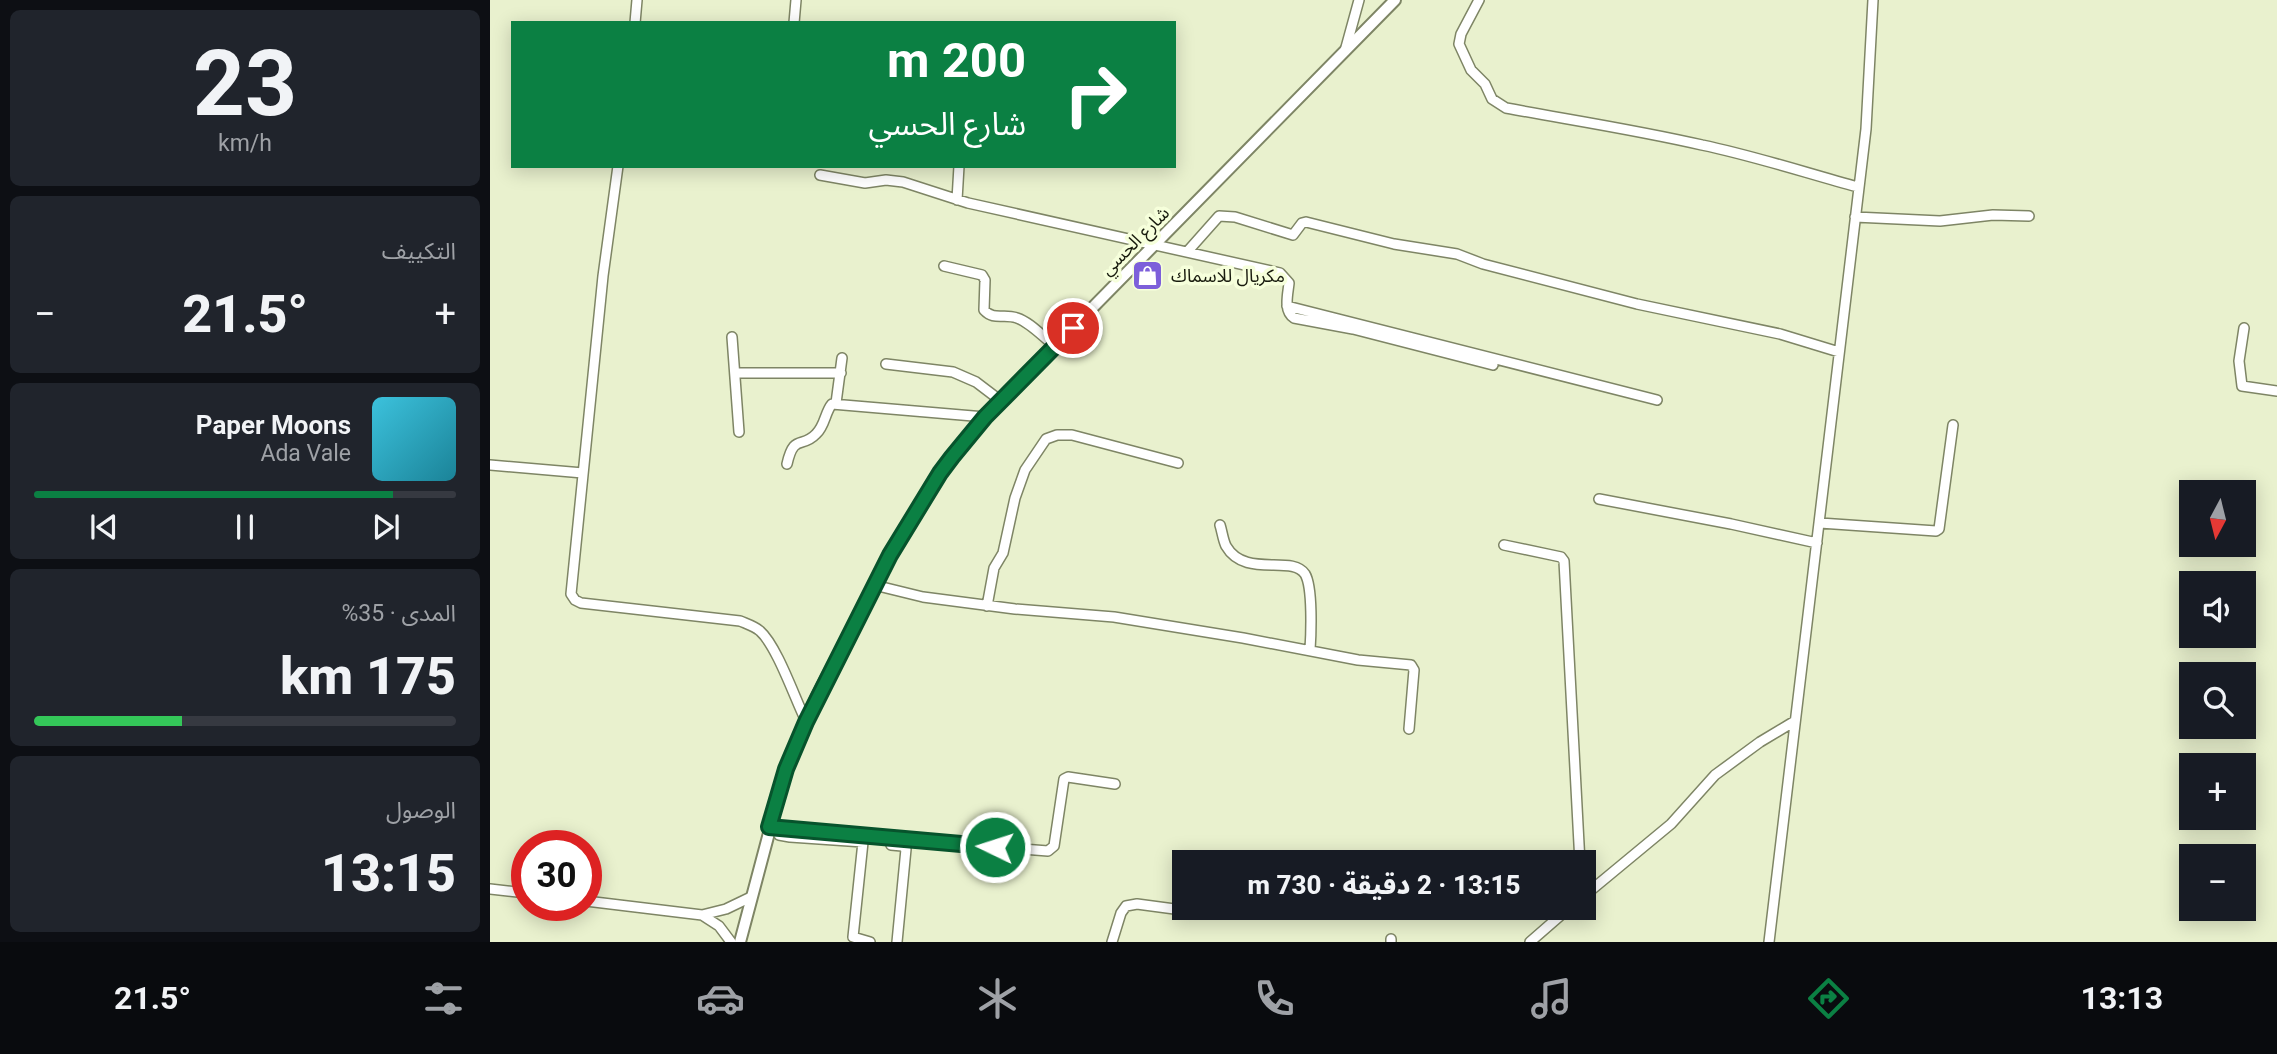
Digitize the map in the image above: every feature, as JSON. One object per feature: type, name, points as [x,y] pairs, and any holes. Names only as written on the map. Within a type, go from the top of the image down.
[{"type":"street","points":[[635,21],[637,0]]},
{"type":"street","points":[[794,21],[796,0]]},
{"type":"street","points":[[1344,53],[1359,0]]},
{"type":"street","name":"شارع الحسي","points":[[740,942],[786,769],[806,722],[890,555],[940,473],[985,417],[1395,0]]},
{"type":"street","points":[[1479,0],[1461,34],[1459,44],[1471,70],[1485,84],[1497,104],[1506,108],[1702,145],[1858,187]]},
{"type":"street","points":[[1769,942],[1866,129],[1873,0]]},
{"type":"street","points":[[618,168],[603,276],[570,587],[572,598],[585,604],[740,621],[750,625],[759,630],[771,646],[806,722]]},
{"type":"street","points":[[957,200],[959,168]]},
{"type":"street","points":[[820,175],[865,183],[886,180],[903,182],[957,200],[1280,274],[1289,283],[1287,306],[1289,315],[1294,318],[1353,329],[1493,365]]},
{"type":"street","points":[[1855,217],[1940,221],[1993,215],[2029,216]]},
{"type":"street","points":[[1187,252],[1220,216],[1293,235],[1301,223],[1306,222],[1394,244],[1457,254],[1483,264],[1637,304],[1780,334],[1839,352]]},
{"type":"street","points":[[944,266],[982,275],[985,280],[984,310],[987,314],[1001,318],[1018,318],[1055,346]]},
{"type":"street","points":[[1287,306],[1657,400]]},
{"type":"street","points":[[2244,328],[2239,361],[2242,386],[2277,391]]},
{"type":"street","points":[[732,337],[737,373],[739,432]]},
{"type":"street","points":[[836,403],[842,358]]},
{"type":"street","points":[[887,364],[953,372],[976,382],[1001,401]]},
{"type":"street","points":[[737,373],[841,373]]},
{"type":"street","points":[[787,464],[796,443],[818,433],[829,406],[836,403],[863,408],[985,417]]},
{"type":"street","points":[[1820,523],[1936,531],[1939,529],[1953,425]]},
{"type":"street","points":[[987,606],[994,568],[1003,553],[1015,498],[1025,470],[1046,439],[1057,435],[1072,435],[1178,463]]},
{"type":"street","points":[[490,465],[583,473]]},
{"type":"street","points":[[1599,499],[1817,543]]},
{"type":"street","points":[[1220,525],[1226,545],[1244,562],[1253,565],[1286,566],[1300,570],[1306,576],[1312,624],[1310,650]]},
{"type":"street","points":[[1504,545],[1560,556],[1564,561],[1579,850]]},
{"type":"street","points":[[874,585],[923,597],[987,606],[1114,617],[1358,660],[1413,667],[1409,729]]},
{"type":"street","points":[[1596,886],[1671,824],[1714,775],[1795,721]]},
{"type":"street","points":[[772,828],[779,835],[790,837],[1048,851],[1054,846],[1064,779],[1068,777],[1115,784]]},
{"type":"street","points":[[772,828],[888,842],[906,849],[897,942]]},
{"type":"street","points":[[863,842],[853,937],[870,942]]},
{"type":"street","points":[[490,889],[511,891]]},
{"type":"street","points":[[602,903],[702,915],[726,909],[751,897]]},
{"type":"street","points":[[1112,942],[1121,913],[1126,906],[1137,904],[1172,909]]},
{"type":"street","points":[[702,915],[719,926],[731,942]]},
{"type":"street","points":[[1531,942],[1556,920]]},
{"type":"place","name":"مكريال للاسماك","points":[[1148,276]]},
{"type":"route","points":[[995,847],[769,827],[786,769],[817,696],[890,555],[952,457],[985,417],[1073,328]]}]
